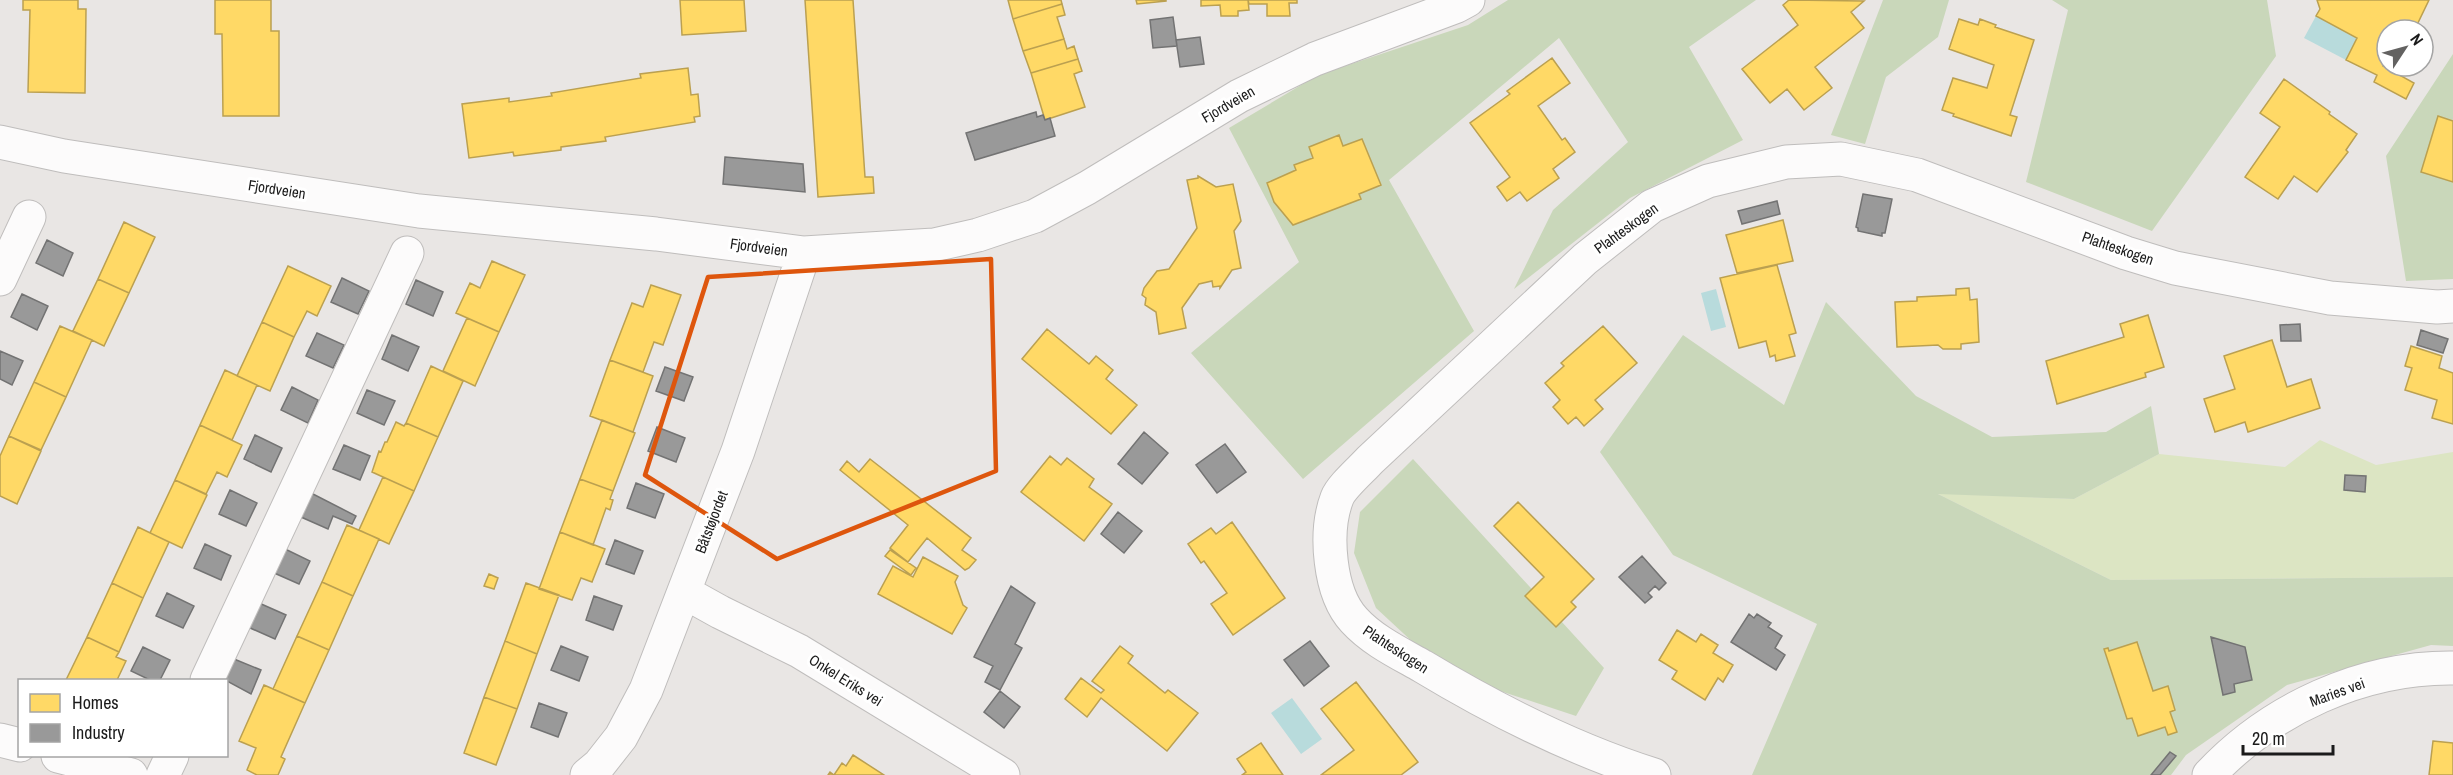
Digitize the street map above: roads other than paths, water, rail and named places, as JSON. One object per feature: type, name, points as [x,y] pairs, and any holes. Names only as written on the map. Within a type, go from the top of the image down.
[{"type":"street","name":"Fjordveien","points":[[0,142],[75,158],[419,211],[656,234],[804,254],[934,245],[978,235],[1035,216],[1087,188],[1239,96],[1315,59],[1468,0]]},
{"type":"street","name":"Plahteskogen","points":[[1653,775],[1549,735],[1463,691],[1383,643],[1353,619],[1334,582],[1330,534],[1337,496],[1370,460],[1585,259],[1652,206],[1708,181],[1786,162],[1841,159],[1917,175],[2126,253],[2175,268],[2330,298],[2437,307],[2453,306]]},
{"type":"street","points":[[0,279],[29,217]]},
{"type":"street","points":[[208,679],[407,253]]},
{"type":"street","name":"Båtstøjordet","points":[[587,775],[599,765],[621,737],[641,699],[738,451],[804,254]]},
{"type":"street","name":"Onkel Eriks vei","points":[[684,592],[799,651],[1003,775]]},
{"type":"street","name":"Maries vei","points":[[2209,775],[2222,761],[2260,730],[2295,708],[2330,693],[2389,674],[2453,668]]},
{"type":"street","points":[[0,740],[18,744]]},
{"type":"street","points":[[62,757],[131,775]]},
{"type":"street","points":[[163,775],[172,757]]},
{"type":"water","points":[[2316,16],[2357,38],[2346,60],[2304,38]]},
{"type":"water","points":[[1716,289],[1726,327],[1711,331],[1701,293]]},
{"type":"water","points":[[1292,698],[1322,739],[1301,754],[1271,713]]}]
